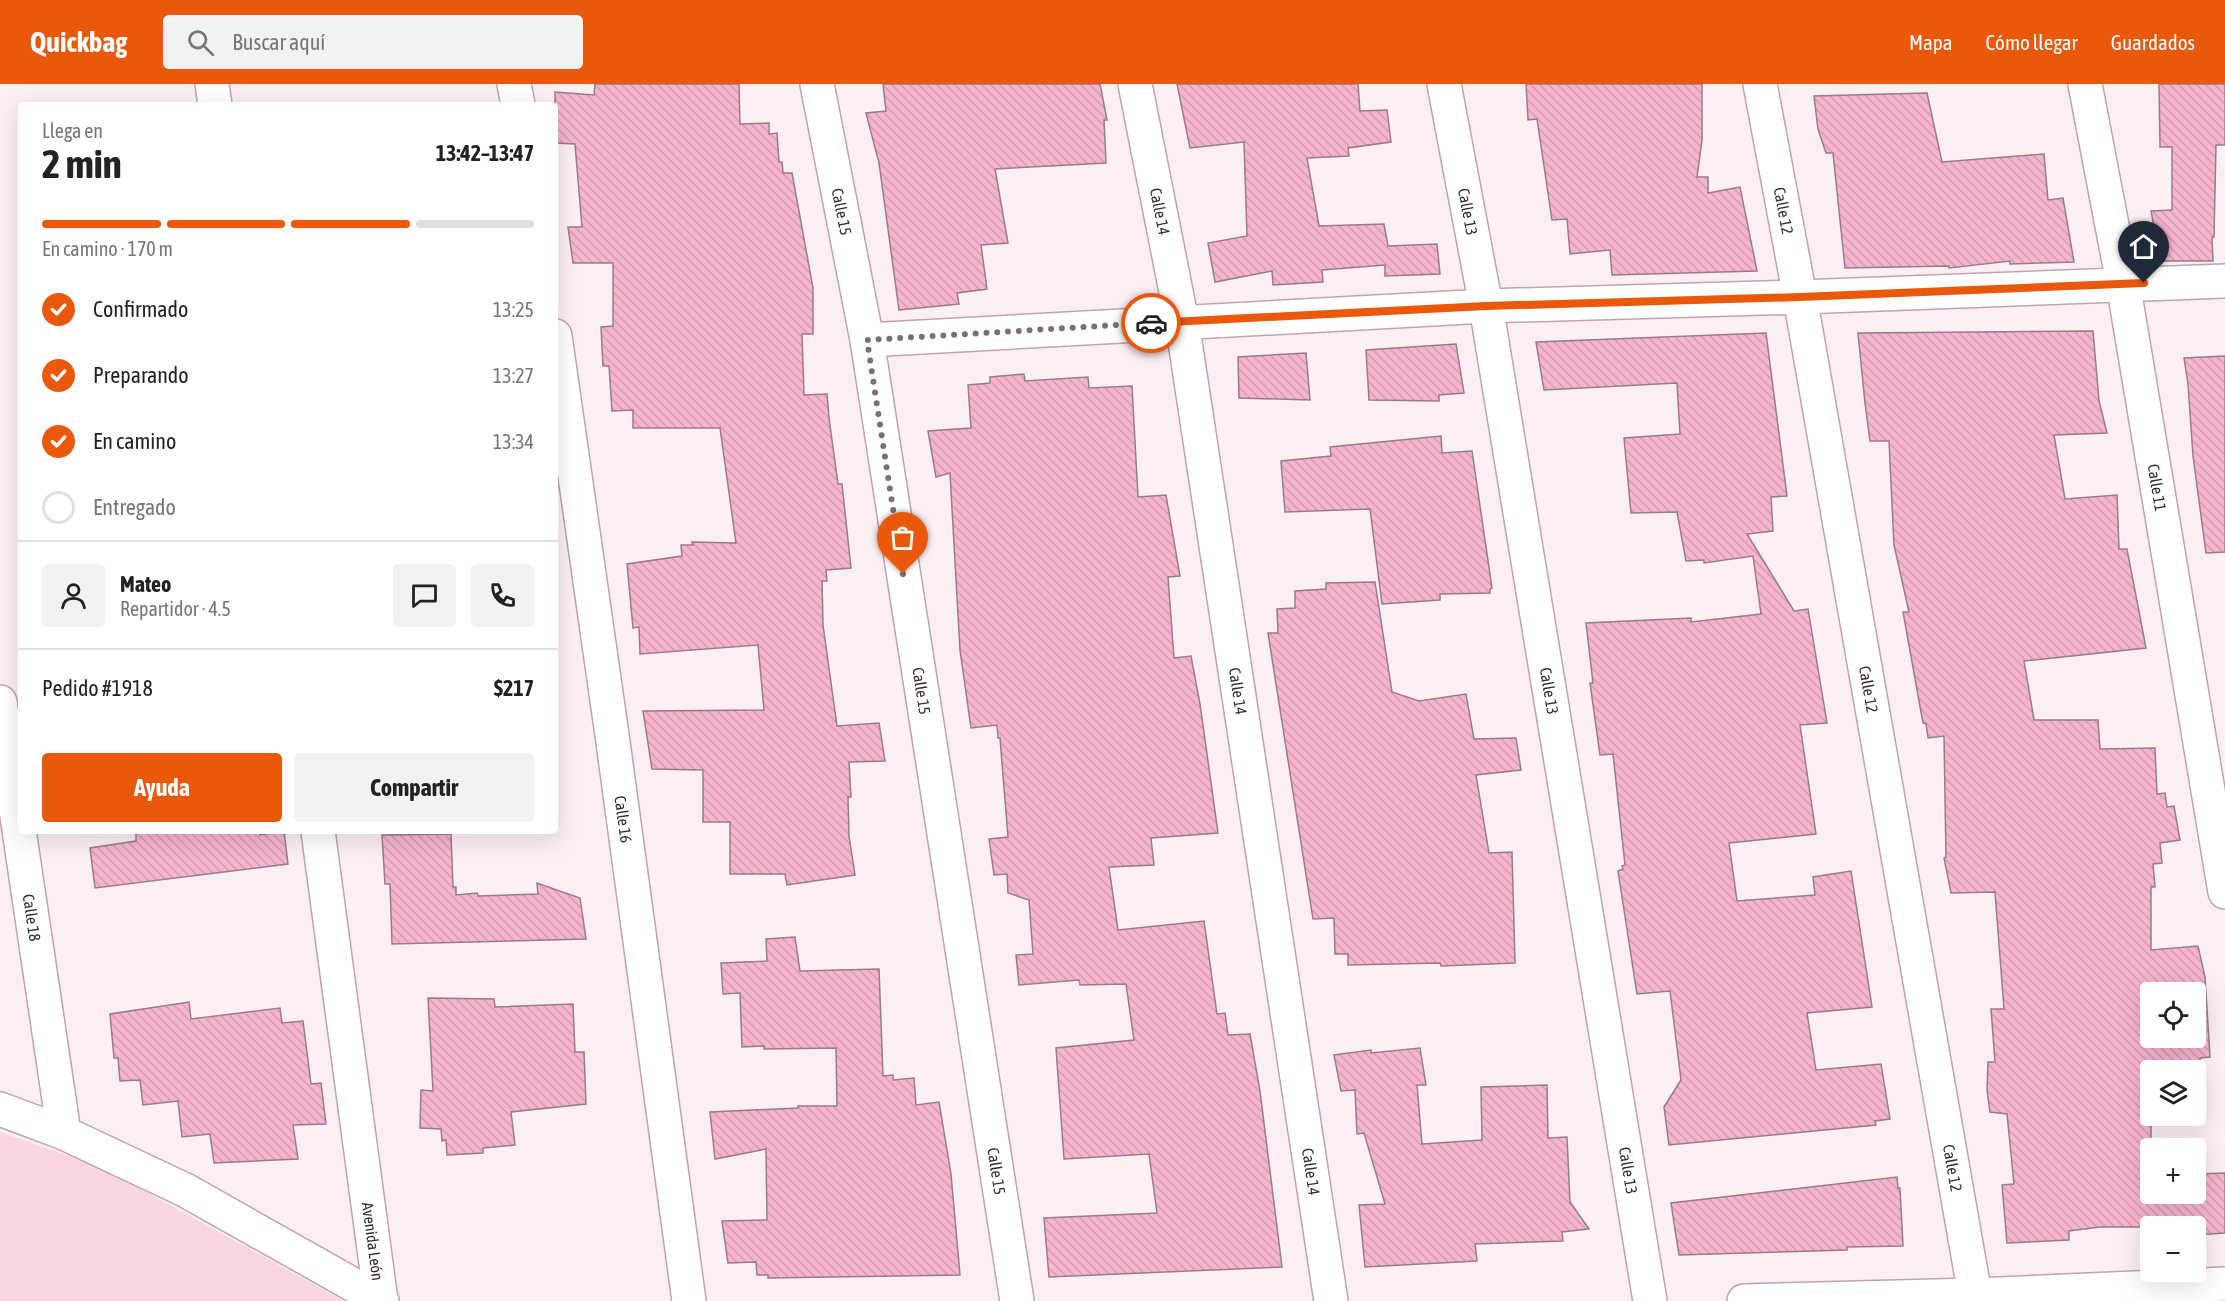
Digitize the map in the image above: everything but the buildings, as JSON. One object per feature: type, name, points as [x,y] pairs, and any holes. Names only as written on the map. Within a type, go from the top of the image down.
[{"type":"street","points":[[212,84],[215,102]]},
{"type":"street","points":[[514,84],[517,102]]},
{"type":"street","name":"Calle 15","points":[[817,84],[867,340],[1017,1301]]},
{"type":"street","name":"Calle 14","points":[[1135,84],[1182,322],[1331,1301]]},
{"type":"street","name":"Calle 13","points":[[1444,84],[1486,306],[1650,1301]]},
{"type":"street","name":"Calle 12","points":[[1760,84],[1800,297],[1975,1295]]},
{"type":"street","name":"Calle 11","points":[[2085,84],[2123,283],[2225,892]]},
{"type":"street","points":[[867,340],[1486,306],[2225,281]]},
{"type":"street","name":"Calle 16","points":[[558,357],[616,759],[689,1301]]},
{"type":"street","name":"Calle 18","points":[[0,702],[18,823]]},
{"type":"street","name":"Calle 18","points":[[20,834],[64,1133]]},
{"type":"street","name":"Avenida León","points":[[318,834],[382,1301]]},
{"type":"street","name":"Avenida León","points":[[0,1110],[64,1133],[185,1190],[382,1301]]},
{"type":"street","points":[[1744,1301],[1975,1295],[2225,1284]]},
{"type":"shaded area","points":[[0,1132],[101,1167],[344,1301],[0,1301]]},
{"type":"way so far","points":[[903,574],[867,340],[1151,323]]},
{"type":"route","points":[[1151,323],[1486,306],[1800,297],[2144,283]]}]
